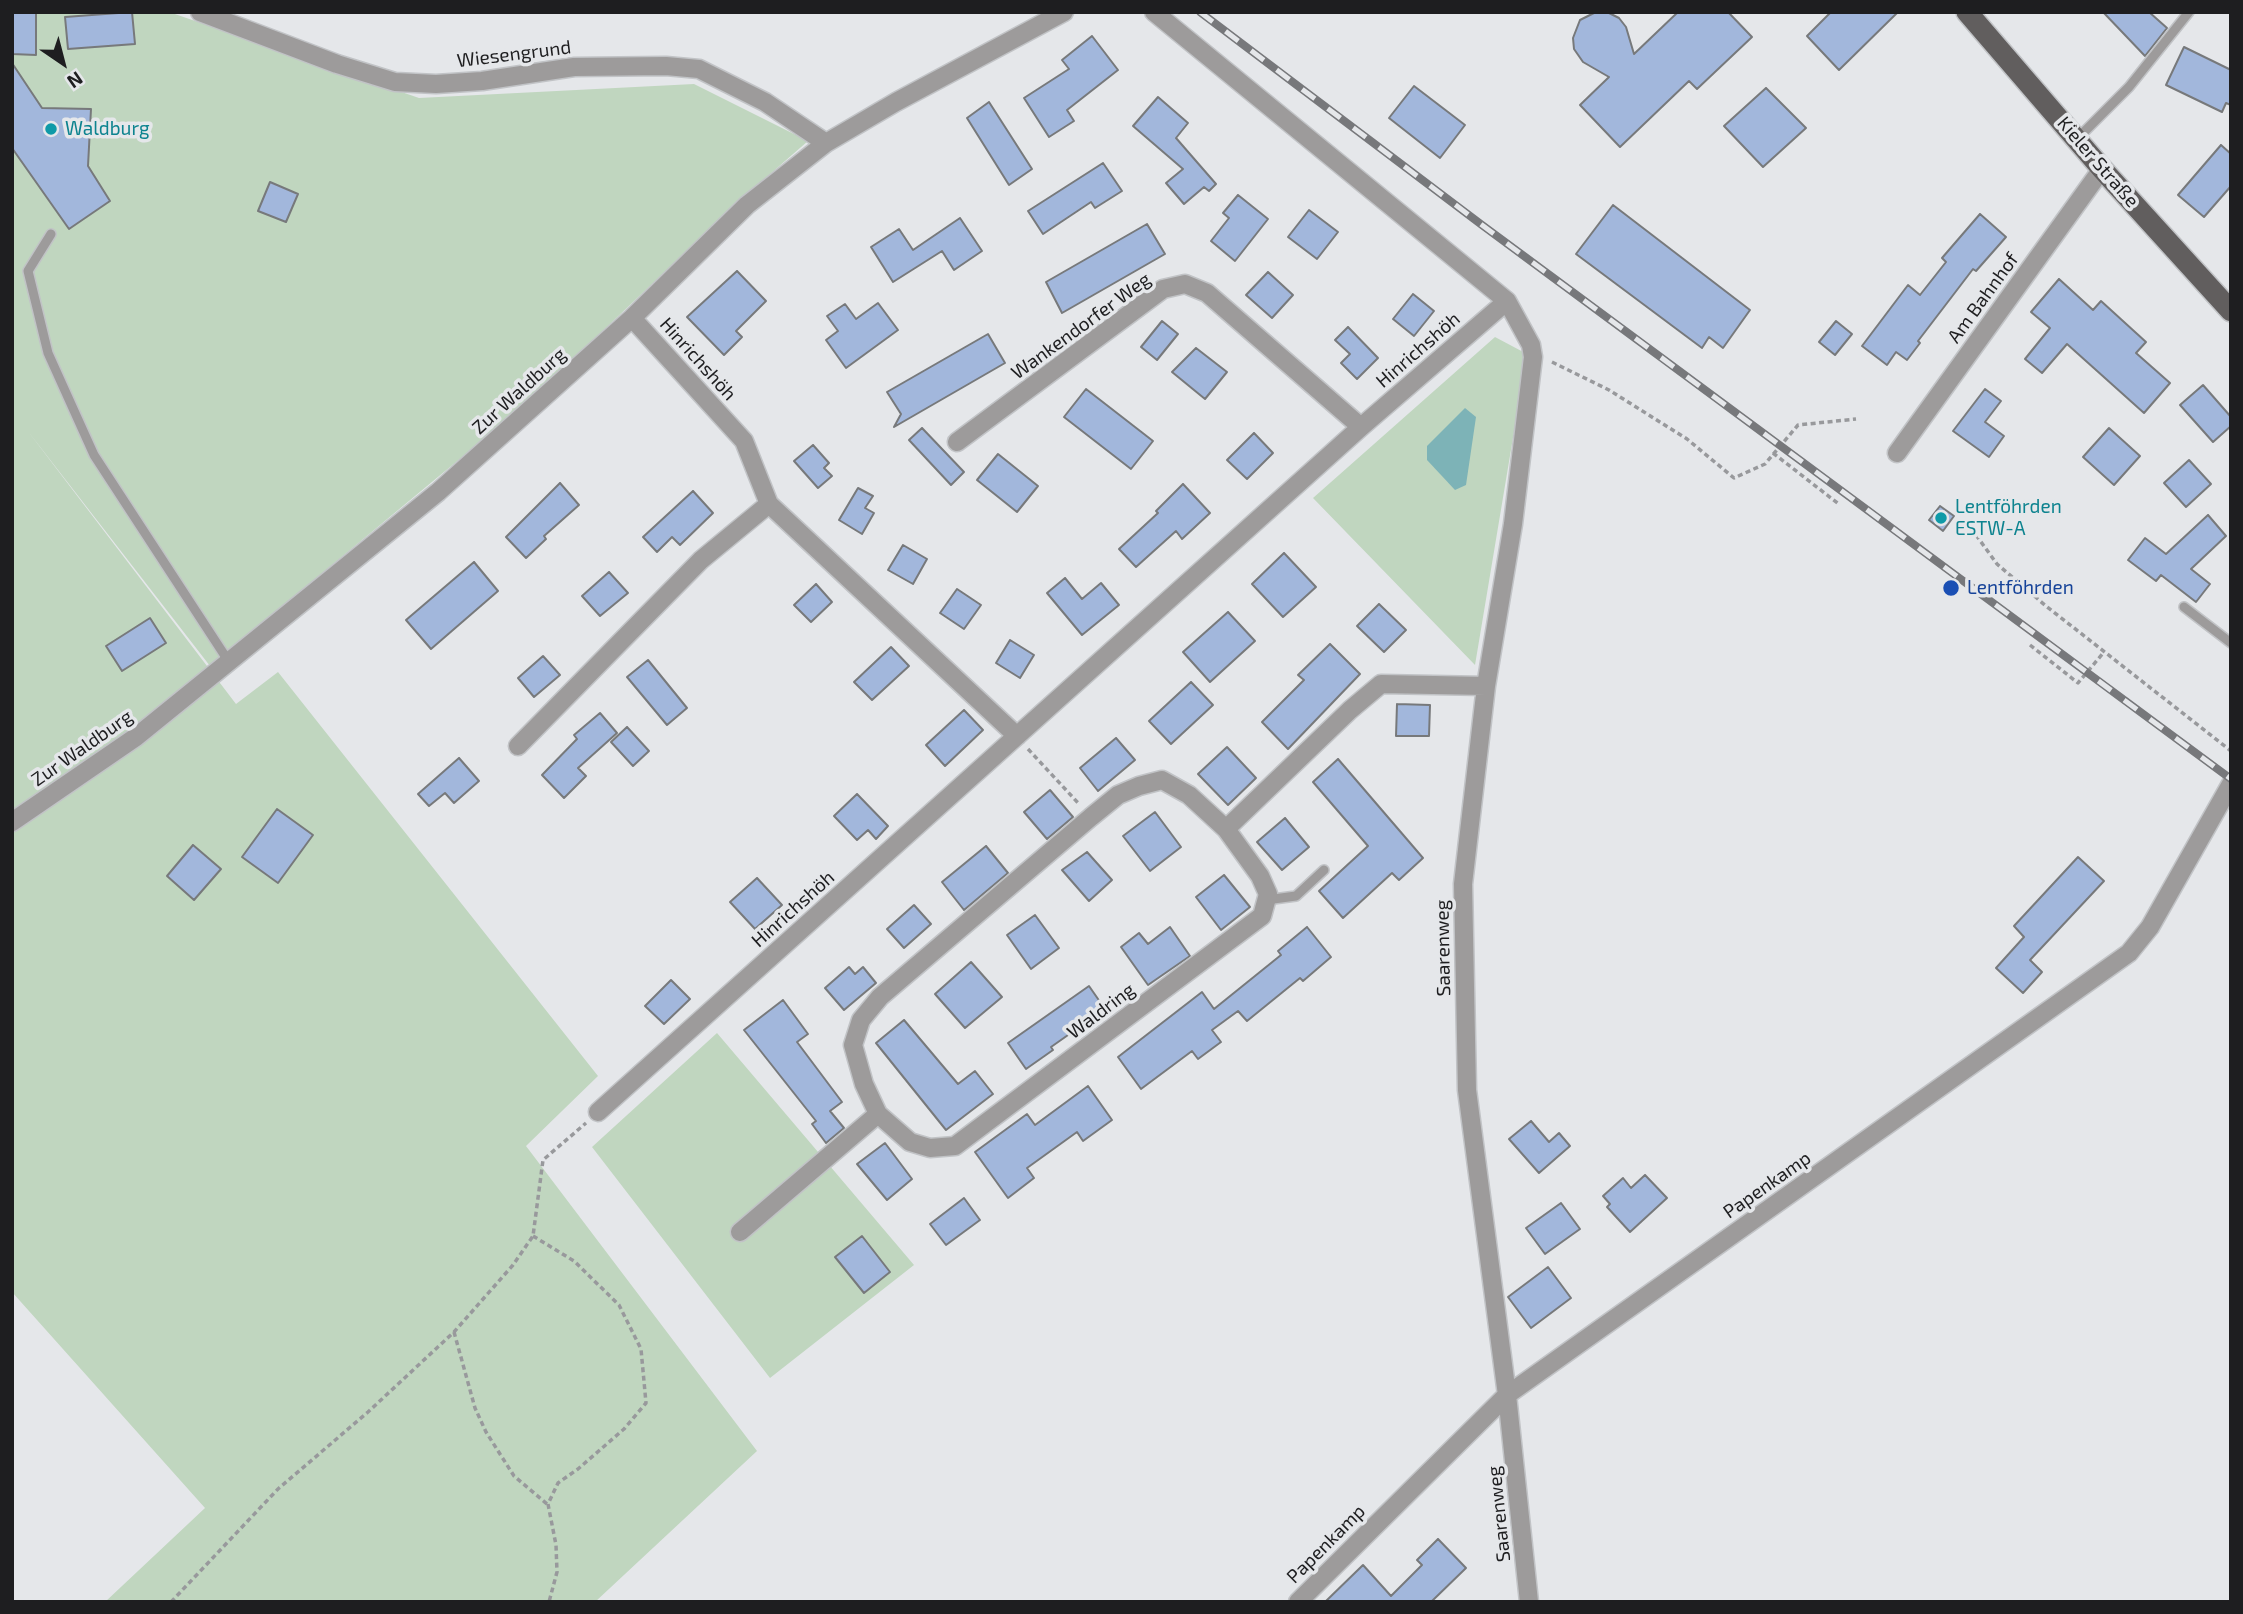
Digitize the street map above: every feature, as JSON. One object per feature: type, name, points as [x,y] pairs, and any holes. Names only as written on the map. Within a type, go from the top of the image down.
[{"type":"main road","name":"Kieler Straße","points":[[1967,12],[2102,169],[2231,311]]},
{"type":"street","name":"Wiesengrund","points":[[200,12],[337,64],[395,82],[436,84],[482,81],[574,67],[666,66],[699,69],[765,102],[826,143]]},
{"type":"street","name":"Zur Waldburg","points":[[12,822],[136,737],[438,492],[632,318],[747,205],[826,143],[896,102],[1064,12]]},
{"type":"street","points":[[1154,12],[1507,301]]},
{"type":"street","name":"Am Bahnhof","points":[[1897,453],[2102,169]]},
{"type":"street","name":"Wankendorfer Weg","points":[[957,442],[1163,289],[1185,284],[1207,293],[1361,427]]},
{"type":"street","name":"Saarenweg","points":[[1507,301],[1531,345],[1533,357],[1513,524],[1486,686],[1463,884],[1467,1090],[1507,1395],[1529,1602]]},
{"type":"street","name":"Hinrichshöh","points":[[598,1112],[1361,427],[1507,301]]},
{"type":"street","name":"Hinrichshöh","points":[[632,318],[744,440],[769,504],[1017,736]]},
{"type":"street","points":[[518,746],[701,560],[769,504]]},
{"type":"street","points":[[1226,829],[1350,710],[1381,684],[1486,686]]},
{"type":"street","name":"Waldring","points":[[1162,780],[1189,795],[1226,829],[1260,876],[1268,894],[1262,916],[955,1146],[930,1148],[910,1142],[878,1114],[864,1084],[853,1045],[861,1020],[880,997],[1091,817],[1118,795],[1162,780]]},
{"type":"street","name":"Papenkamp","points":[[1298,1602],[1507,1395],[2129,953],[2150,927],[2231,784]]},
{"type":"street","points":[[740,1232],[878,1114]]},
{"type":"lane","points":[[2077,139],[2129,87],[2189,12]]},
{"type":"lane","points":[[51,234],[28,271],[48,353],[94,455],[229,662]]},
{"type":"lane","points":[[2184,607],[2231,643]]},
{"type":"lane","points":[[1266,900],[1296,896],[1324,870]]},
{"type":"path","points":[[1533,357],[1546,359],[1609,390],[1687,439],[1734,478],[1765,464],[1798,425],[1856,419]]},
{"type":"path","points":[[1773,453],[1840,505]]},
{"type":"path","points":[[1976,535],[1997,564],[2231,751]]},
{"type":"path","points":[[2031,645],[2078,683],[2104,652]]},
{"type":"path","points":[[1017,736],[1091,817]]},
{"type":"path","points":[[172,1602],[278,1489],[368,1412],[454,1332],[513,1265],[533,1236],[543,1160],[598,1112]]},
{"type":"path","points":[[533,1236],[574,1261],[619,1305],[642,1349],[646,1403],[624,1429],[558,1483],[548,1504],[556,1545],[557,1572],[550,1602]]},
{"type":"path","points":[[454,1332],[475,1408],[486,1432],[514,1476],[548,1504]]},
{"type":"green space","points":[[12,12],[169,12],[419,98],[694,84],[808,141],[738,202],[526,404],[210,666],[27,430],[236,704],[278,672],[598,1076],[526,1146],[757,1451],[595,1602],[105,1602],[205,1508],[12,1292]]},
{"type":"green space","points":[[1495,337],[1527,354],[1475,665],[1313,498]]},
{"type":"green space","points":[[717,1033],[914,1265],[770,1378],[592,1147]]},
{"type":"water","points":[[1465,408],[1476,417],[1466,485],[1455,490],[1427,460],[1427,446]]},
{"type":"building","points":[[12,12],[36,12],[36,55],[12,54]]},
{"type":"building","points":[[132,12],[135,44],[68,49],[65,17]]},
{"type":"building","points":[[1607,12],[1619,18],[1626,27],[1634,54],[1678,12],[1728,12],[1752,37],[1697,89],[1689,81],[1620,147],[1580,105],[1609,77],[1583,62],[1574,49],[1573,38],[1580,20],[1594,13]]},
{"type":"building","points":[[1831,12],[1898,12],[1839,70],[1807,36]]},
{"type":"building","points":[[2103,12],[2149,12],[2167,28],[2145,56]]},
{"type":"building","points":[[1092,36],[1118,70],[1067,110],[1074,121],[1049,137],[1024,98],[1069,69],[1062,60]]},
{"type":"building","points":[[2184,47],[2231,70],[2231,105],[2226,103],[2222,112],[2166,85]]},
{"type":"building","name":"Waldburg","points":[[12,63],[42,108],[91,109],[88,166],[110,201],[69,229],[12,148]]},
{"type":"building","points":[[1414,86],[1465,125],[1440,158],[1389,118]]},
{"type":"building","points":[[1766,88],[1806,128],[1763,167],[1724,126]]},
{"type":"building","points":[[1158,97],[1188,123],[1176,138],[1216,184],[1209,191],[1204,187],[1184,204],[1166,183],[1183,169],[1133,126]]},
{"type":"building","points":[[989,102],[1032,169],[1009,185],[967,118]]},
{"type":"building","points":[[2221,145],[2231,154],[2231,186],[2204,217],[2178,195]]},
{"type":"building","points":[[1103,163],[1122,191],[1095,208],[1091,202],[1043,234],[1028,211]]},
{"type":"building","points":[[270,182],[298,194],[286,222],[258,211]]},
{"type":"building","points":[[1238,195],[1268,219],[1235,261],[1211,241],[1229,218],[1223,213]]},
{"type":"building","points":[[1613,205],[1750,310],[1723,348],[1709,337],[1702,348],[1576,254]]},
{"type":"building","points":[[1309,210],[1338,232],[1317,259],[1288,237]]},
{"type":"building","points":[[1980,214],[2006,237],[1976,271],[1973,269],[1918,341],[1920,343],[1907,360],[1896,352],[1887,365],[1862,346],[1908,285],[1920,295],[1946,262],[1942,258]]},
{"type":"building","points":[[960,218],[982,251],[954,270],[942,251],[893,282],[871,247],[899,229],[913,250]]},
{"type":"building","points":[[1147,224],[1165,254],[1062,313],[1046,282]]},
{"type":"building","points":[[737,271],[766,301],[736,331],[742,337],[724,355],[687,317]]},
{"type":"building","points":[[1268,272],[1293,295],[1272,318],[1246,295]]},
{"type":"building","points":[[2059,279],[2093,310],[2101,301],[2146,342],[2136,353],[2170,383],[2144,413],[2067,344],[2042,373],[2025,359],[2050,328],[2031,312]]},
{"type":"building","points":[[1413,294],[1434,311],[1414,336],[1393,319]]},
{"type":"building","points":[[878,303],[898,330],[846,368],[826,340],[838,331],[827,316],[845,304],[856,319]]},
{"type":"building","points":[[1162,321],[1178,334],[1157,360],[1141,347]]},
{"type":"building","points":[[1836,321],[1852,334],[1835,355],[1819,342]]},
{"type":"building","points":[[1348,327],[1378,358],[1357,379],[1341,363],[1350,354],[1335,340]]},
{"type":"building","points":[[988,334],[1005,363],[894,427],[901,414],[887,392]]},
{"type":"building","points":[[1196,348],[1227,372],[1205,399],[1172,372]]},
{"type":"building","points":[[2203,385],[2231,417],[2231,426],[2213,442],[2180,405]]},
{"type":"building","points":[[1086,389],[1153,441],[1131,469],[1064,417]]},
{"type":"building","points":[[1985,389],[2001,401],[1985,422],[2004,436],[1989,457],[1953,431]]},
{"type":"building","points":[[922,428],[964,472],[951,485],[909,440]]},
{"type":"building","points":[[2109,428],[2140,456],[2114,485],[2083,457]]},
{"type":"building","points":[[1254,433],[1273,453],[1247,479],[1227,460]]},
{"type":"building","points":[[813,445],[829,463],[824,468],[832,476],[818,488],[794,461]]},
{"type":"building","points":[[998,454],[1038,486],[1017,512],[977,480]]},
{"type":"building","points":[[2189,460],[2211,484],[2186,507],[2164,483]]},
{"type":"building","points":[[560,483],[579,505],[544,536],[546,539],[526,558],[506,537]]},
{"type":"building","points":[[1183,484],[1210,513],[1182,539],[1176,531],[1136,567],[1119,549],[1158,513],[1156,511]]},
{"type":"building","points":[[858,488],[873,496],[865,508],[874,513],[862,534],[839,520]]},
{"type":"building","points":[[693,491],[713,513],[680,545],[672,537],[657,552],[643,537]]},
{"type":"building","name":"Lentföhrden ESTW-A","points":[[1940,506],[1954,516],[1943,531],[1929,520]]},
{"type":"building","points":[[2208,515],[2226,536],[2191,569],[2210,584],[2196,602],[2161,575],[2156,581],[2128,560],[2145,538],[2166,554]]},
{"type":"building","points":[[903,545],[927,559],[913,584],[888,570]]},
{"type":"building","points":[[1284,553],[1316,587],[1283,617],[1252,584]]},
{"type":"building","points":[[474,562],[498,591],[431,649],[406,620]]},
{"type":"building","points":[[609,572],[628,593],[600,616],[582,596]]},
{"type":"building","points":[[1065,578],[1082,599],[1101,583],[1119,605],[1082,635],[1047,593]]},
{"type":"building","points":[[816,584],[832,602],[811,622],[794,605]]},
{"type":"building","points":[[957,589],[981,605],[964,629],[940,613]]},
{"type":"building","points":[[1379,604],[1406,630],[1384,652],[1357,626]]},
{"type":"building","points":[[1228,612],[1255,641],[1210,682],[1183,652]]},
{"type":"building","points":[[150,618],[166,643],[122,671],[106,646]]},
{"type":"building","points":[[1010,640],[1034,655],[1020,678],[996,663]]},
{"type":"building","points":[[1330,644],[1360,674],[1288,749],[1262,722],[1304,680],[1298,675]]},
{"type":"building","points":[[891,647],[909,666],[872,700],[854,682]]},
{"type":"building","points":[[543,656],[560,675],[534,697],[518,678]]},
{"type":"building","points":[[648,660],[687,708],[667,725],[627,677]]},
{"type":"building","points":[[1191,682],[1213,705],[1171,744],[1149,721]]},
{"type":"building","points":[[1397,704],[1430,705],[1429,736],[1396,736]]},
{"type":"building","points":[[964,710],[983,730],[945,766],[926,745]]},
{"type":"building","points":[[600,713],[617,733],[578,768],[586,776],[564,798],[542,775],[577,739],[574,735]]},
{"type":"building","points":[[627,727],[649,751],[633,766],[611,742]]},
{"type":"building","points":[[1116,738],[1135,760],[1098,791],[1080,768]]},
{"type":"building","points":[[1227,747],[1256,778],[1228,805],[1198,774]]},
{"type":"building","points":[[459,758],[479,781],[454,803],[445,793],[429,806],[418,794]]},
{"type":"building","points":[[1338,759],[1423,858],[1399,880],[1392,873],[1343,918],[1319,891],[1368,846],[1313,782]]},
{"type":"building","points":[[1050,790],[1073,817],[1047,839],[1024,812]]},
{"type":"building","points":[[857,794],[888,826],[876,839],[868,830],[857,840],[834,816]]},
{"type":"building","points":[[277,809],[313,835],[278,883],[242,857]]},
{"type":"building","points":[[1155,812],[1181,847],[1150,871],[1123,836]]},
{"type":"building","points":[[1285,818],[1309,847],[1282,870],[1257,842]]},
{"type":"building","points":[[193,845],[221,869],[194,900],[167,876]]},
{"type":"building","points":[[986,846],[1008,873],[964,910],[942,882]]},
{"type":"building","points":[[1087,852],[1112,880],[1089,901],[1062,870]]},
{"type":"building","points":[[2078,857],[2104,881],[2030,960],[2042,972],[2023,993],[1996,968],[2024,937],[2014,926]]},
{"type":"building","points":[[1224,875],[1250,907],[1221,930],[1196,897]]},
{"type":"building","points":[[757,878],[782,905],[755,929],[730,902]]},
{"type":"building","points":[[914,905],[931,924],[904,948],[887,929]]},
{"type":"building","points":[[1035,915],[1059,948],[1031,969],[1007,935]]},
{"type":"building","points":[[1170,927],[1190,956],[1148,985],[1121,947],[1139,933],[1148,944]]},
{"type":"building","points":[[1307,927],[1331,957],[1303,981],[1300,978],[1247,1021],[1238,1011],[1212,1030],[1221,1042],[1198,1059],[1192,1051],[1141,1089],[1118,1057],[1202,992],[1214,1009],[1281,955],[1278,951]]},
{"type":"building","points":[[971,962],[1002,997],[965,1028],[935,994]]},
{"type":"building","points":[[849,967],[855,974],[863,967],[876,983],[844,1010],[825,988]]},
{"type":"building","points":[[671,980],[690,999],[664,1024],[645,1006]]},
{"type":"building","points":[[1089,986],[1105,1009],[1051,1047],[1053,1050],[1026,1069],[1008,1043]]},
{"type":"building","points":[[783,1000],[808,1034],[797,1042],[842,1102],[830,1111],[844,1128],[826,1143],[812,1124],[816,1121],[744,1030]]},
{"type":"building","points":[[904,1020],[958,1084],[975,1071],[993,1094],[946,1130],[876,1043]]},
{"type":"building","points":[[1088,1086],[1112,1120],[1083,1141],[1077,1132],[1027,1168],[1034,1178],[1008,1198],[975,1152],[1027,1114],[1035,1125]]},
{"type":"building","points":[[1531,1121],[1549,1142],[1559,1133],[1570,1146],[1539,1173],[1509,1139]]},
{"type":"building","points":[[885,1143],[912,1179],[887,1200],[857,1164]]},
{"type":"building","points":[[1645,1175],[1667,1198],[1630,1232],[1607,1207],[1610,1204],[1603,1196],[1623,1178],[1631,1188]]},
{"type":"building","points":[[964,1198],[980,1220],[946,1245],[930,1224]]},
{"type":"building","points":[[1561,1203],[1580,1229],[1545,1254],[1526,1228]]},
{"type":"building","points":[[862,1236],[890,1272],[864,1293],[835,1257]]},
{"type":"building","points":[[1548,1267],[1571,1298],[1531,1328],[1508,1297]]},
{"type":"building","points":[[1438,1539],[1466,1568],[1431,1602],[1325,1602],[1363,1565],[1391,1596],[1422,1565],[1417,1560]]},
{"type":"railway","points":[[1200,12],[1482,225],[2231,779]]},
{"type":"place","name":"Waldburg","points":[[51,129]]},
{"type":"place","name":"Lentföhrden ESTW-A","points":[[1941,518]]},
{"type":"place","name":"Lentföhrden","points":[[1951,588]]}]
